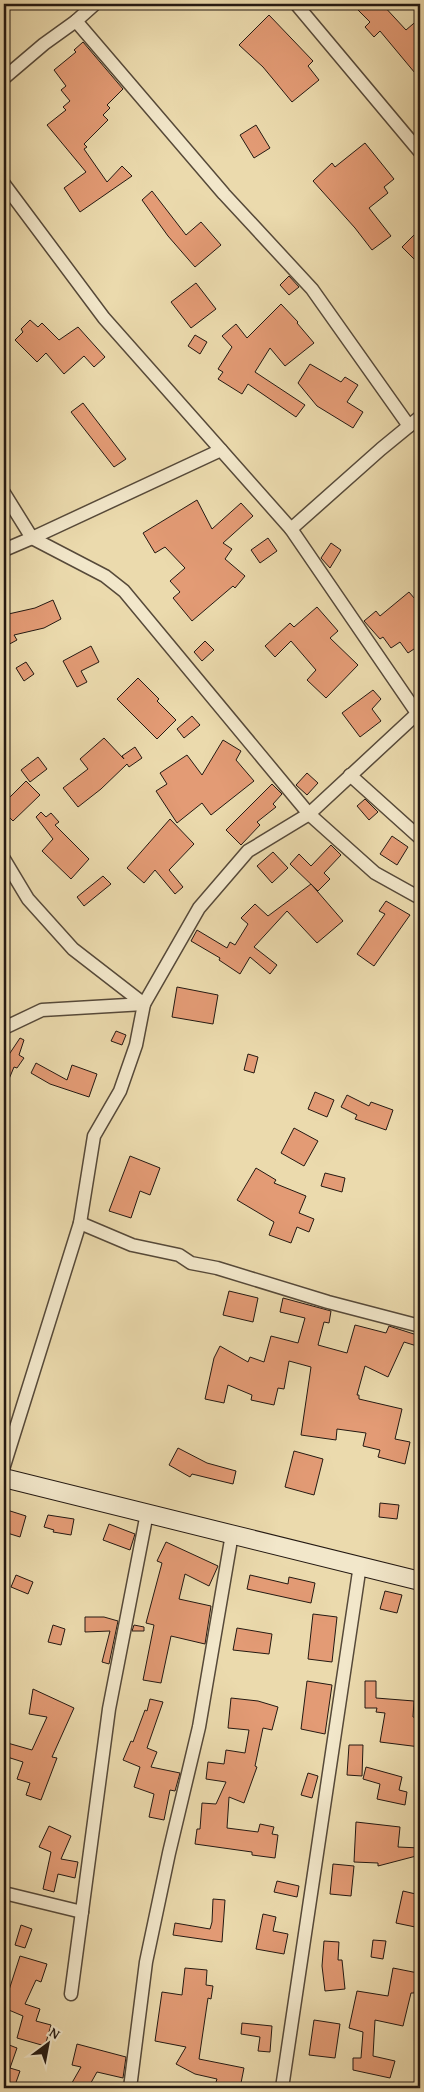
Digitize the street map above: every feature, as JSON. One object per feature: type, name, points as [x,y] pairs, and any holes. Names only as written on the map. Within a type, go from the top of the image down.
[{"type":"main road","points":[[4,1478],[420,1581]]},
{"type":"street","points":[[4,78],[44,44],[76,21],[94,4]]},
{"type":"street","points":[[296,4],[420,152]]},
{"type":"street","points":[[76,21],[224,194],[312,289],[409,426]]},
{"type":"street","points":[[4,184],[104,318],[290,529],[419,712],[309,814],[248,851],[199,908],[144,1004],[136,1045],[120,1091],[94,1136],[80,1223],[4,1466]]},
{"type":"street","points":[[290,529],[420,417]]},
{"type":"street","points":[[4,550],[222,450]]},
{"type":"street","points":[[4,492],[32,538],[105,576],[124,591],[309,814],[375,873],[420,898]]},
{"type":"street","points":[[350,775],[420,838]]},
{"type":"street","points":[[4,859],[28,900],[73,950],[144,1004]]},
{"type":"street","points":[[4,1028],[42,1010],[144,1004]]},
{"type":"street","points":[[80,1223],[132,1245],[179,1255],[191,1263],[217,1268],[328,1302],[420,1326]]},
{"type":"street","points":[[71,1994],[109,1709],[148,1513]]},
{"type":"street","points":[[130,2088],[146,1962],[169,1853],[200,1727],[232,1534]]},
{"type":"street","points":[[282,2088],[360,1565]]},
{"type":"street","points":[[4,1893],[82,1912]]},
{"type":"building","points":[[352,4],[382,4],[406,30],[420,18],[420,79],[380,31],[374,37],[365,27],[370,22]]},
{"type":"building","points":[[269,15],[313,61],[308,66],[319,80],[292,102],[263,67],[239,45]]},
{"type":"building","points":[[83,42],[123,89],[107,105],[110,108],[103,115],[108,120],[84,144],[87,147],[84,149],[107,182],[122,166],[132,176],[80,212],[64,188],[86,172],[47,125],[66,110],[63,107],[70,101],[61,90],[66,86],[54,70],[76,52],[74,50]]},
{"type":"building","points":[[256,125],[270,148],[254,158],[240,135]]},
{"type":"building","points":[[365,143],[394,179],[384,187],[388,193],[369,208],[391,236],[372,250],[313,181],[332,163],[335,167]]},
{"type":"building","points":[[152,191],[186,235],[201,222],[221,245],[195,267],[168,236],[142,200]]},
{"type":"building","points":[[420,229],[420,265],[402,247]]},
{"type":"building","points":[[289,276],[299,287],[289,295],[280,285]]},
{"type":"building","points":[[196,283],[216,309],[191,328],[171,302]]},
{"type":"building","points":[[281,304],[314,343],[285,366],[270,348],[255,372],[305,405],[296,417],[248,384],[242,394],[218,379],[223,372],[218,369],[232,347],[222,336],[236,324],[247,338]]},
{"type":"building","points":[[30,320],[38,327],[42,323],[59,340],[78,327],[105,357],[94,367],[84,356],[64,374],[46,353],[37,362],[15,340],[23,332],[21,329]]},
{"type":"building","points":[[195,335],[207,342],[200,354],[188,346]]},
{"type":"building","points":[[310,364],[341,382],[345,377],[358,385],[347,402],[363,412],[353,428],[317,406],[298,383]]},
{"type":"building","points":[[83,403],[126,459],[114,467],[71,412]]},
{"type":"building","points":[[197,500],[212,529],[241,503],[253,516],[223,543],[232,549],[225,559],[245,576],[235,588],[233,586],[192,621],[173,598],[180,592],[170,581],[185,568],[165,547],[155,553],[143,533]]},
{"type":"building","points":[[268,538],[277,551],[260,563],[251,550]]},
{"type":"building","points":[[331,543],[341,550],[330,568],[321,558]]},
{"type":"building","points":[[409,592],[420,605],[420,645],[408,653],[400,642],[391,648],[383,637],[380,639],[364,621],[376,611],[380,616]]},
{"type":"building","points":[[53,600],[61,619],[44,628],[14,635],[17,640],[4,647],[4,615],[35,608]]},
{"type":"building","points":[[317,607],[338,631],[330,638],[358,665],[326,698],[307,680],[316,670],[291,641],[275,657],[265,646],[290,623],[294,627]]},
{"type":"building","points":[[205,641],[214,650],[202,661],[194,652]]},
{"type":"building","points":[[91,646],[99,662],[81,671],[87,682],[77,687],[63,661]]},
{"type":"building","points":[[26,662],[34,674],[24,681],[16,668]]},
{"type":"building","points":[[138,678],[176,720],[157,739],[117,699]]},
{"type":"building","points":[[373,690],[381,699],[372,709],[381,721],[360,737],[342,713]]},
{"type":"building","points":[[192,716],[200,725],[184,738],[177,729]]},
{"type":"building","points":[[104,738],[124,759],[122,756],[135,747],[142,758],[129,767],[127,764],[101,789],[78,807],[63,788],[88,769],[80,759]]},
{"type":"building","points":[[223,740],[241,751],[236,760],[254,781],[211,815],[202,803],[177,823],[156,791],[167,784],[160,773],[187,755],[202,775]]},
{"type":"building","points":[[38,757],[47,769],[30,782],[21,770]]},
{"type":"building","points":[[307,773],[318,783],[307,795],[296,785]]},
{"type":"building","points":[[26,781],[40,795],[13,821],[4,812],[4,803]]},
{"type":"building","points":[[272,784],[282,794],[273,804],[276,807],[257,822],[260,825],[241,845],[226,830]]},
{"type":"building","points":[[365,799],[378,812],[369,820],[357,806]]},
{"type":"building","points":[[41,812],[46,817],[51,813],[59,822],[55,825],[89,859],[71,879],[42,851],[53,839],[36,817]]},
{"type":"building","points":[[170,819],[194,844],[169,870],[183,887],[175,894],[155,870],[144,883],[127,868]]},
{"type":"building","points":[[392,836],[408,847],[397,865],[380,854]]},
{"type":"building","points":[[331,845],[341,855],[324,873],[330,879],[318,891],[290,864],[299,854],[311,866]]},
{"type":"building","points":[[273,852],[288,868],[272,883],[257,866]]},
{"type":"building","points":[[103,876],[111,884],[84,906],[77,897]]},
{"type":"building","points":[[311,884],[343,921],[317,943],[287,911],[254,947],[277,965],[270,974],[250,957],[240,974],[219,960],[220,958],[191,941],[197,930],[227,948],[230,942],[235,945],[248,924],[241,918],[255,904],[268,916]]},
{"type":"building","points":[[386,901],[410,915],[374,966],[357,954],[385,914],[379,911]]},
{"type":"building","points":[[177,987],[218,995],[213,1024],[172,1017]]},
{"type":"building","points":[[116,1031],[126,1035],[122,1045],[111,1041]]},
{"type":"building","points":[[20,1038],[24,1040],[19,1055],[24,1058],[17,1068],[14,1067],[4,1091],[4,1062]]},
{"type":"building","points":[[248,1054],[258,1057],[254,1073],[244,1070]]},
{"type":"building","points":[[36,1063],[67,1080],[72,1065],[97,1074],[89,1097],[50,1084],[31,1073]]},
{"type":"building","points":[[315,1092],[334,1100],[327,1117],[308,1109]]},
{"type":"building","points":[[347,1095],[369,1106],[371,1102],[393,1110],[386,1130],[355,1119],[357,1115],[341,1107]]},
{"type":"building","points":[[294,1128],[318,1141],[304,1166],[281,1153]]},
{"type":"building","points":[[130,1156],[160,1168],[150,1195],[140,1191],[131,1218],[109,1211]]},
{"type":"building","points":[[256,1168],[276,1180],[274,1183],[306,1196],[299,1213],[314,1219],[309,1232],[297,1227],[291,1243],[269,1235],[274,1222],[237,1200]]},
{"type":"building","points":[[325,1173],[345,1178],[342,1192],[321,1186]]},
{"type":"building","points":[[229,1291],[258,1298],[253,1322],[223,1315]]},
{"type":"building","points":[[283,1298],[331,1311],[329,1323],[324,1322],[318,1345],[347,1353],[355,1325],[386,1333],[389,1326],[420,1336],[420,1347],[404,1342],[388,1377],[365,1366],[357,1395],[359,1395],[359,1399],[402,1409],[395,1439],[410,1442],[405,1464],[378,1457],[380,1450],[363,1446],[366,1433],[337,1429],[336,1440],[301,1435],[311,1367],[289,1361],[284,1389],[278,1388],[274,1405],[251,1400],[252,1395],[228,1385],[224,1403],[205,1399],[214,1358],[220,1346],[248,1362],[250,1357],[264,1362],[271,1336],[298,1343],[305,1318],[280,1312]]},
{"type":"building","points":[[178,1448],[207,1463],[236,1471],[233,1484],[192,1474],[190,1477],[169,1465]]},
{"type":"building","points":[[294,1451],[323,1459],[314,1495],[285,1487]]},
{"type":"building","points":[[380,1503],[399,1505],[397,1519],[379,1517]]},
{"type":"building","points":[[7,1510],[26,1516],[20,1537],[4,1532]]},
{"type":"building","points":[[48,1515],[74,1519],[71,1535],[53,1532],[54,1530],[44,1527]]},
{"type":"building","points":[[109,1524],[135,1534],[130,1550],[103,1540]]},
{"type":"building","points":[[166,1542],[218,1566],[209,1586],[185,1574],[179,1599],[211,1606],[205,1644],[171,1636],[161,1683],[143,1680],[154,1625],[146,1623],[162,1563],[157,1561]]},
{"type":"building","points":[[16,1575],[33,1582],[28,1594],[11,1587]]},
{"type":"building","points":[[250,1575],[288,1584],[289,1577],[315,1583],[311,1603],[247,1589]]},
{"type":"building","points":[[385,1591],[402,1595],[397,1613],[380,1609]]},
{"type":"building","points":[[313,1614],[337,1617],[332,1662],[308,1659]]},
{"type":"building","points":[[85,1617],[104,1617],[118,1621],[109,1664],[102,1662],[110,1631],[85,1632]]},
{"type":"building","points":[[53,1625],[65,1629],[61,1645],[48,1642]]},
{"type":"building","points":[[134,1625],[144,1627],[144,1631],[132,1631]]},
{"type":"building","points":[[237,1628],[272,1634],[269,1654],[233,1650]]},
{"type":"building","points":[[307,1681],[332,1685],[325,1734],[301,1729]]},
{"type":"building","points":[[365,1681],[376,1681],[376,1698],[414,1701],[413,1717],[420,1719],[420,1747],[380,1742],[385,1713],[376,1712],[377,1708],[365,1708]]},
{"type":"building","points":[[33,1689],[74,1708],[52,1757],[57,1758],[41,1800],[26,1795],[30,1783],[17,1779],[23,1762],[4,1756],[4,1742],[32,1750],[47,1717],[29,1714]]},
{"type":"building","points":[[231,1698],[258,1701],[278,1707],[272,1730],[263,1728],[255,1766],[257,1767],[244,1803],[229,1797],[227,1828],[258,1832],[260,1824],[274,1827],[272,1834],[278,1835],[275,1858],[252,1855],[252,1852],[195,1844],[197,1829],[200,1829],[202,1803],[216,1804],[226,1782],[206,1779],[208,1762],[224,1764],[226,1750],[245,1753],[249,1730],[228,1728]]},
{"type":"building","points":[[150,1699],[163,1702],[147,1748],[157,1752],[151,1767],[180,1773],[175,1791],[170,1790],[164,1820],[149,1817],[154,1794],[134,1787],[140,1767],[123,1760],[131,1741],[133,1742],[145,1710],[147,1711]]},
{"type":"building","points":[[349,1745],[363,1745],[362,1776],[347,1775]]},
{"type":"building","points":[[366,1767],[402,1777],[399,1790],[407,1792],[405,1805],[377,1799],[380,1784],[363,1779]]},
{"type":"building","points":[[308,1773],[318,1776],[312,1798],[301,1795]]},
{"type":"building","points":[[356,1822],[400,1827],[398,1847],[420,1848],[420,1855],[378,1866],[378,1863],[354,1862]]},
{"type":"building","points":[[49,1826],[71,1836],[61,1859],[78,1862],[75,1878],[58,1874],[54,1892],[43,1889],[51,1852],[39,1847]]},
{"type":"building","points":[[333,1864],[354,1866],[351,1896],[330,1894]]},
{"type":"building","points":[[277,1881],[299,1886],[297,1897],[274,1892]]},
{"type":"building","points":[[403,1891],[420,1895],[420,1928],[396,1923]]},
{"type":"building","points":[[213,1899],[225,1900],[222,1942],[173,1935],[175,1923],[210,1929]]},
{"type":"building","points":[[263,1914],[276,1917],[273,1931],[288,1934],[284,1954],[256,1949]]},
{"type":"building","points":[[21,1925],[32,1929],[25,1948],[15,1945]]},
{"type":"building","points":[[373,1940],[386,1941],[383,1959],[371,1957]]},
{"type":"building","points":[[324,1941],[339,1942],[338,1960],[342,1960],[345,1989],[325,1991],[322,1966]]},
{"type":"building","points":[[20,1956],[47,1964],[41,1982],[36,1980],[25,2004],[40,2009],[36,2021],[51,2025],[45,2046],[17,2038],[23,2016],[4,2008],[4,1999],[9,1990]]},
{"type":"building","points":[[185,1968],[207,1970],[206,1985],[213,1986],[211,1999],[208,1998],[199,2059],[244,2068],[240,2088],[214,2088],[217,2079],[195,2074],[176,2064],[186,2047],[155,2041],[162,1992],[182,1995]]},
{"type":"building","points":[[393,1968],[418,1973],[414,1993],[411,1993],[403,2026],[375,2020],[373,2056],[395,2061],[390,2078],[353,2070],[353,2058],[361,2058],[363,2032],[349,2028],[357,1991],[388,1996]]},
{"type":"building","points":[[314,2020],[340,2024],[335,2058],[309,2055]]},
{"type":"building","points":[[242,2023],[272,2026],[270,2052],[258,2051],[260,2037],[241,2034]]},
{"type":"building","points":[[4,2043],[17,2048],[10,2068],[20,2071],[14,2088],[4,2088]]},
{"type":"building","points":[[77,2044],[126,2057],[123,2078],[97,2072],[88,2088],[69,2088],[81,2067],[72,2065]]}]
